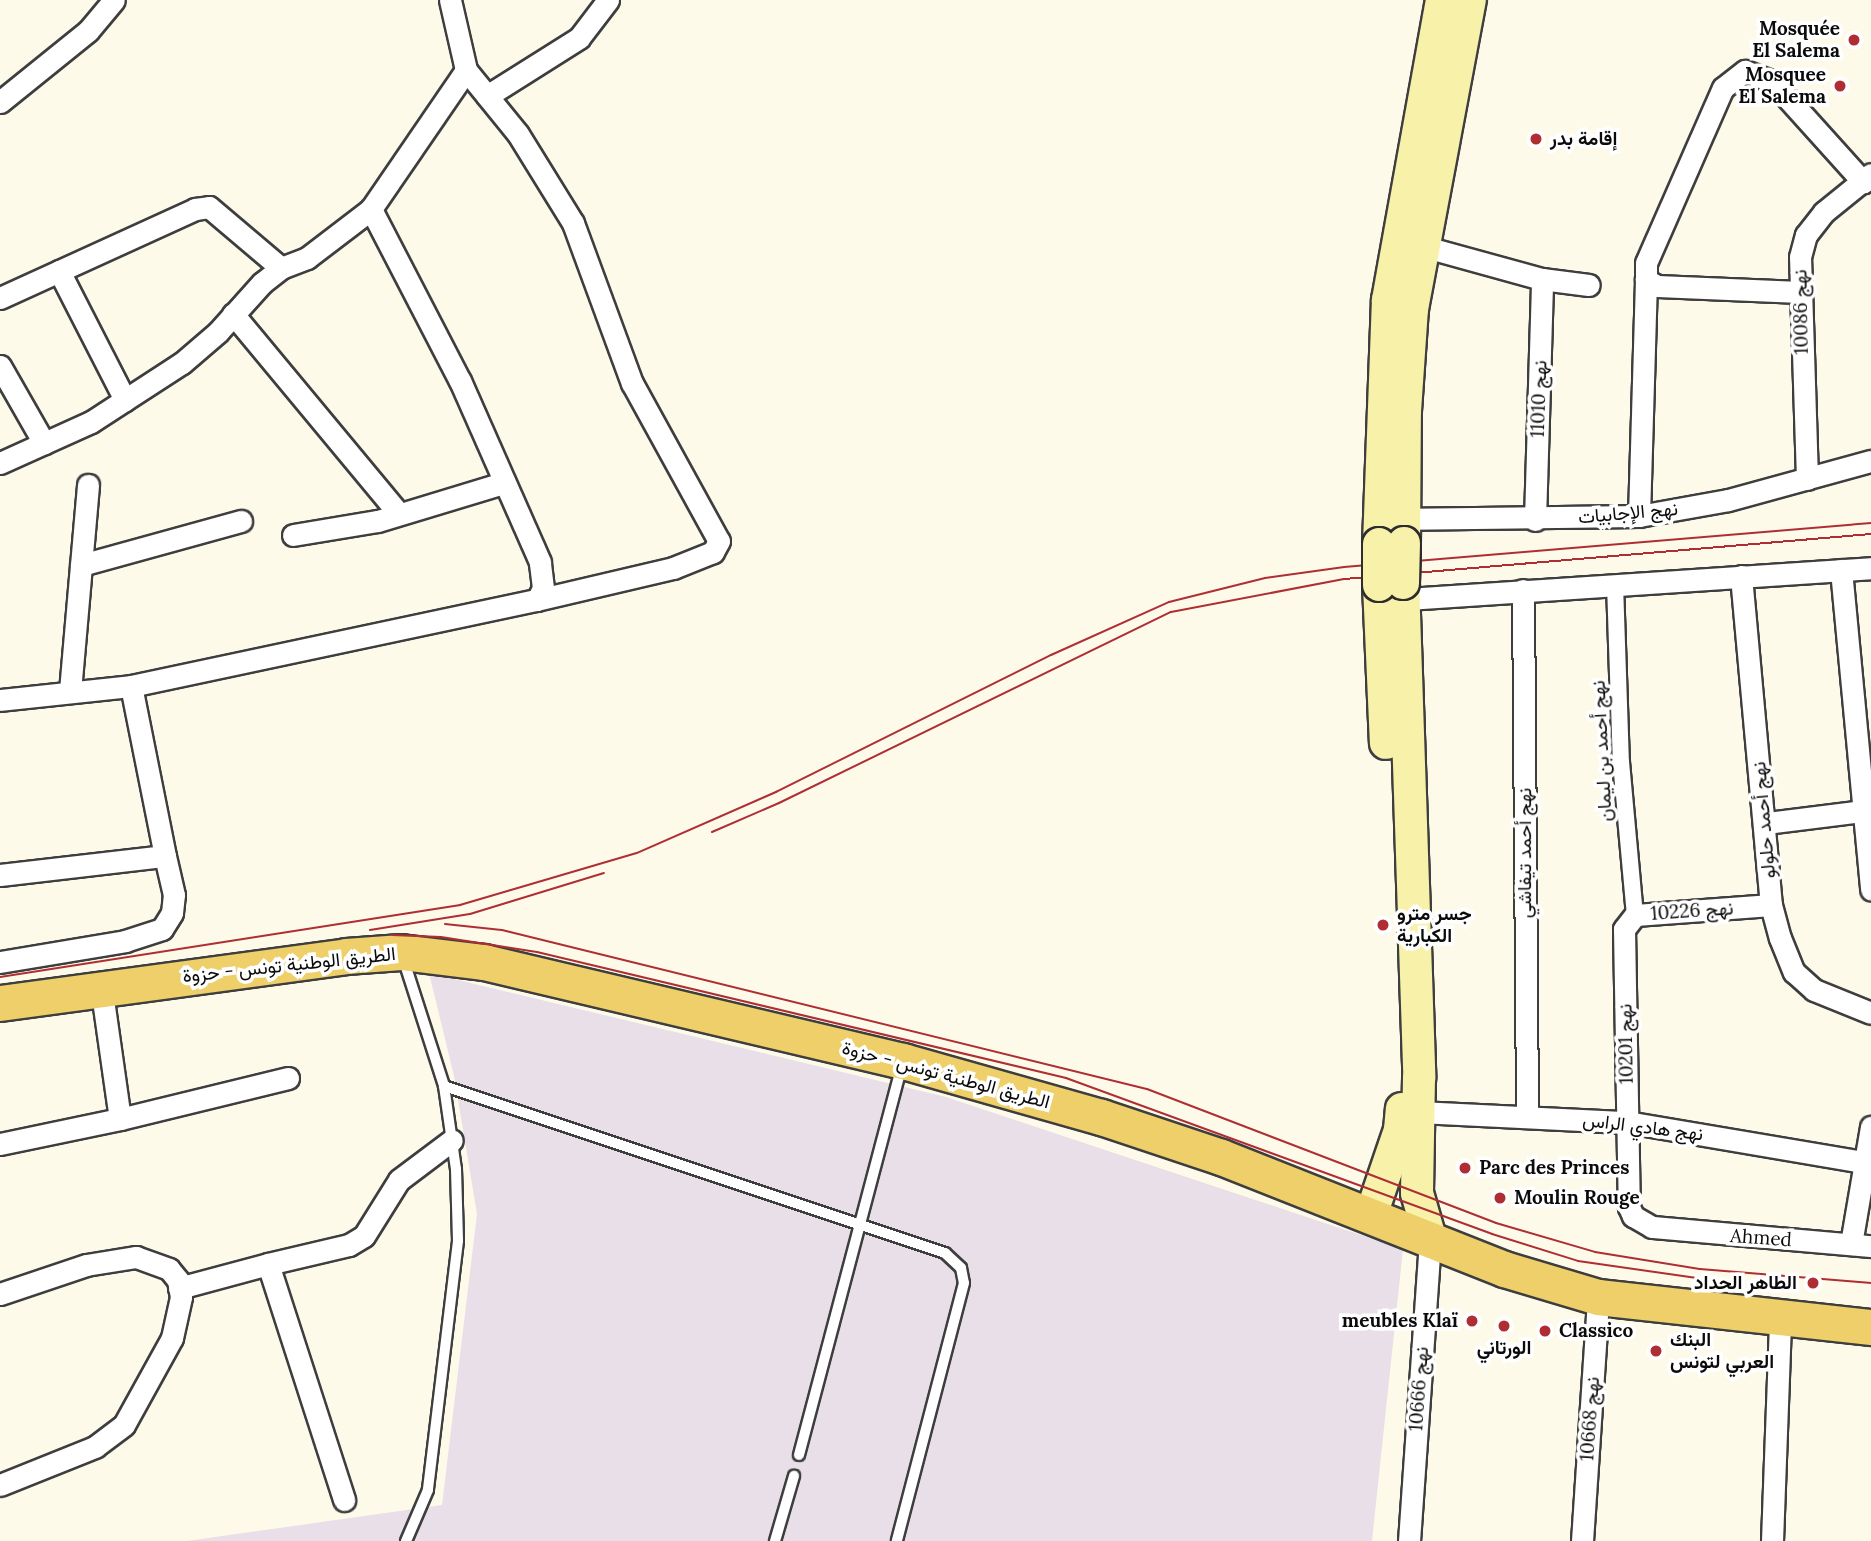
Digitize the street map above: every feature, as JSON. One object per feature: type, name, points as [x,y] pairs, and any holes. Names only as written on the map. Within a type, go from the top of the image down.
[{"type":"main road","points":[[1371,1215],[1402,1115],[1392,531],[1406,355],[1410,243],[1442,0]]},
{"type":"main road","points":[[1410,243],[1470,0]]},
{"type":"main road","points":[[1391,592],[1419,1112],[1417,1193],[1430,1238]]},
{"type":"main road","name":"الطريق الوطنية تونس - حزوة","points":[[0,1003],[101,986],[401,952],[554,975],[903,1061],[1101,1117],[1371,1215],[1504,1269],[1598,1297],[1780,1320],[1871,1327]]},
{"type":"street","points":[[0,102],[88,31],[114,0]]},
{"type":"street","points":[[0,700],[131,686],[537,600],[673,568],[713,552],[719,541],[632,383],[573,223],[518,134],[467,70],[450,0]]},
{"type":"street","points":[[487,96],[579,38],[608,0]]},
{"type":"street","points":[[0,463],[125,400],[204,347],[233,314],[281,268],[307,258],[371,209],[467,70]]},
{"type":"street","points":[[1639,516],[1646,263],[1723,88],[1745,71],[1773,82],[1868,184]]},
{"type":"street","name":"نهج 10086","points":[[1807,479],[1800,292],[1806,235],[1824,212],[1845,196],[1868,184]]},
{"type":"street","points":[[0,298],[195,209],[209,207],[220,212],[281,268]]},
{"type":"street","points":[[371,209],[443,347],[540,562],[544,577],[537,600]]},
{"type":"street","points":[[1410,243],[1542,279],[1589,285]]},
{"type":"street","points":[[59,271],[125,400]]},
{"type":"street","name":"نهج 11010","points":[[1535,520],[1542,279]]},
{"type":"street","points":[[1647,280],[1657,286],[1800,292]]},
{"type":"street","points":[[233,314],[399,514]]},
{"type":"street","points":[[0,366],[44,443]]},
{"type":"street","name":"نهج الإجابيات","points":[[1392,531],[1535,520],[1639,516],[1807,479],[1871,461]]},
{"type":"street","points":[[293,535],[399,514],[503,484]]},
{"type":"street","points":[[70,691],[88,485]]},
{"type":"street","points":[[82,565],[242,521]]},
{"type":"street","points":[[1391,592],[1523,590],[1871,568]]},
{"type":"street","points":[[1841,570],[1866,811],[1871,890]]},
{"type":"street","name":"نهج أحمد حلولو","points":[[1741,576],[1766,823],[1771,905],[1794,972],[1814,990],[1871,1013]]},
{"type":"street","name":"نهج أحمد بن ليمان","points":[[1615,584],[1621,762],[1635,915]]},
{"type":"street","name":"نهج أحمد تيفاشي","points":[[1523,590],[1527,1116]]},
{"type":"street","points":[[0,962],[125,942],[162,929],[172,913],[174,895],[131,686]]},
{"type":"street","points":[[1766,823],[1866,811]]},
{"type":"street","points":[[0,875],[166,856]]},
{"type":"street","name":"نهج 10226","points":[[1625,975],[1624,929],[1635,915],[1771,905]]},
{"type":"street","name":"نهج 10201","points":[[1625,975],[1629,1207],[1633,1216],[1652,1227]]},
{"type":"street","points":[[101,986],[120,1119]]},
{"type":"street","points":[[0,1144],[120,1119],[288,1078]]},
{"type":"street","name":"نهج هادي الراس","points":[[1419,1112],[1627,1122],[1864,1162]]},
{"type":"street","points":[[1861,1245],[1864,1162],[1871,1127]]},
{"type":"street","points":[[179,1288],[349,1245],[363,1236],[399,1180],[452,1140]]},
{"type":"street","name":"Ahmed","points":[[1652,1227],[1861,1245]]},
{"type":"street","name":"نهج 10666","points":[[1409,1541],[1430,1238]]},
{"type":"street","points":[[0,1294],[86,1265],[136,1257],[169,1269],[179,1288],[172,1338],[124,1425],[95,1447],[0,1485]]},
{"type":"street","points":[[268,1264],[344,1500]]},
{"type":"street","name":"نهج 10668","points":[[1583,1541],[1598,1297]]},
{"type":"street","points":[[1772,1541],[1780,1320]]},
{"type":"lane","points":[[401,952],[444,1086],[452,1140],[458,1241],[454,1301],[428,1490],[406,1541]]},
{"type":"lane","points":[[799,1455],[903,1061]]},
{"type":"lane","points":[[444,1086],[945,1253],[961,1268],[964,1283],[897,1541]]},
{"type":"lane","points":[[775,1541],[794,1476]]},
{"type":"shaded area","points":[[429,973],[946,1097],[1403,1249],[1372,1541],[187,1541],[442,1505],[477,1214],[454,1076]]},
{"type":"tram line","points":[[0,977],[460,905],[637,853],[776,792],[1051,655],[1169,602],[1265,578],[1344,567],[1871,523]]},
{"type":"tram line","points":[[712,832],[779,803],[1171,612],[1344,579],[1871,534]]},
{"type":"tram line","points":[[370,930],[470,914],[604,873]]},
{"type":"tram line","points":[[445,924],[502,930],[1147,1089],[1496,1223],[1595,1252],[1700,1269],[1871,1283]]},
{"type":"tram line","points":[[392,935],[441,937],[537,952],[1066,1078],[1492,1234],[1578,1261],[1697,1278]]},
{"type":"place","name":"Mosquée El Salema","points":[[1854,40]]},
{"type":"place","name":"Mosquee El Salema","points":[[1840,86]]},
{"type":"place","name":"إقامة بدر","points":[[1536,139]]},
{"type":"place","name":"جسر مترو الكبارية","points":[[1383,925]]},
{"type":"place","name":"Parc des Princes","points":[[1465,1168]]},
{"type":"place","name":"Moulin Rouge","points":[[1500,1198]]},
{"type":"place","name":"الطاهر الحداد","points":[[1813,1283]]},
{"type":"place","name":"meubles Klaï","points":[[1472,1321]]},
{"type":"place","name":"الورتاني","points":[[1504,1326]]},
{"type":"place","name":"Classico","points":[[1545,1331]]},
{"type":"place","name":"البنك العربي لتونس","points":[[1656,1351]]}]
